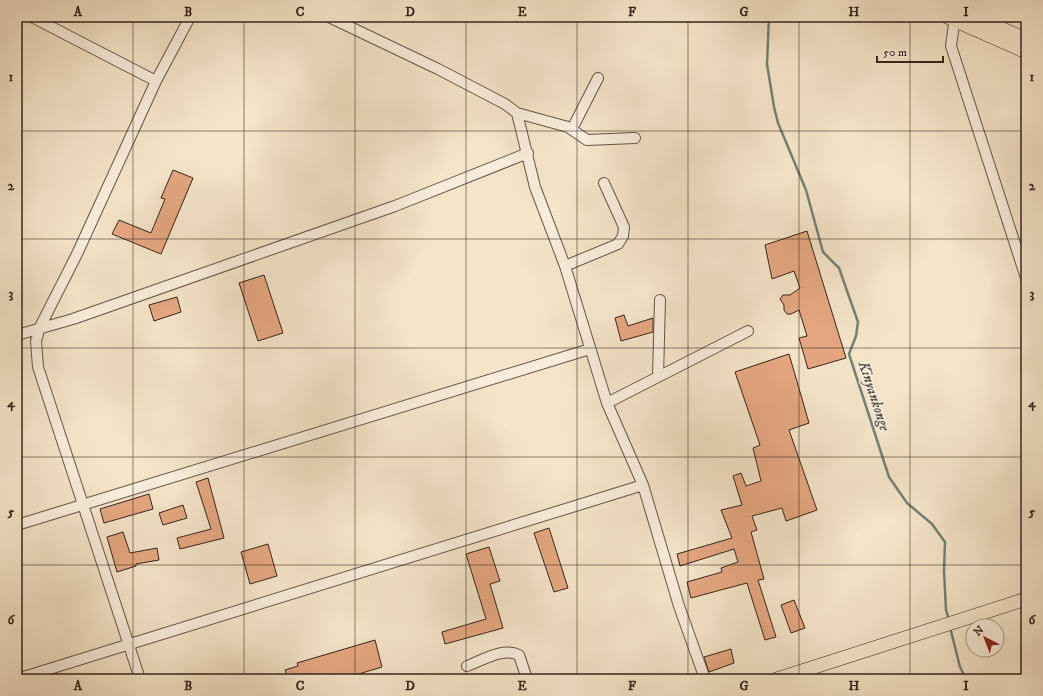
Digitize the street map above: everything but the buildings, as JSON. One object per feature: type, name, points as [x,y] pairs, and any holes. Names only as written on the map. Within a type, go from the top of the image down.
[{"type":"main road","points":[[975,17],[1026,39]]},
{"type":"main road","points":[[952,18],[1026,52]]},
{"type":"main road","points":[[777,679],[1026,599]]},
{"type":"street","points":[[32,17],[156,81]]},
{"type":"street","points":[[140,679],[38,367],[36,341],[40,327],[77,254],[156,81],[190,17]]},
{"type":"street","points":[[329,17],[438,69],[505,104],[517,113],[572,129],[587,140],[635,138]]},
{"type":"street","points":[[952,18],[951,46],[1026,278]]},
{"type":"street","points":[[572,129],[598,78]]},
{"type":"street","points":[[517,113],[528,153],[535,187],[565,266],[607,403],[644,485],[679,606],[705,679]]},
{"type":"street","points":[[17,335],[40,327],[73,319],[395,206],[528,153]]},
{"type":"street","points":[[565,266],[618,244],[623,236],[624,227],[604,183]]},
{"type":"street","points":[[658,377],[660,300]]},
{"type":"street","points":[[607,403],[748,331]]},
{"type":"street","points":[[17,525],[590,349]]},
{"type":"street","points":[[17,679],[644,485]]},
{"type":"street","points":[[467,666],[501,653],[511,652],[519,655],[527,679]]},
{"type":"waterway","name":"Kinyankonge","points":[[769,17],[767,64],[778,123],[806,190],[823,252],[839,268],[858,322],[856,336],[849,354],[889,477],[907,503],[932,524],[945,542],[944,571],[946,610],[949,620]]},
{"type":"waterway","name":"Kinyankonge","points":[[950,627],[960,667],[966,679]]}]
